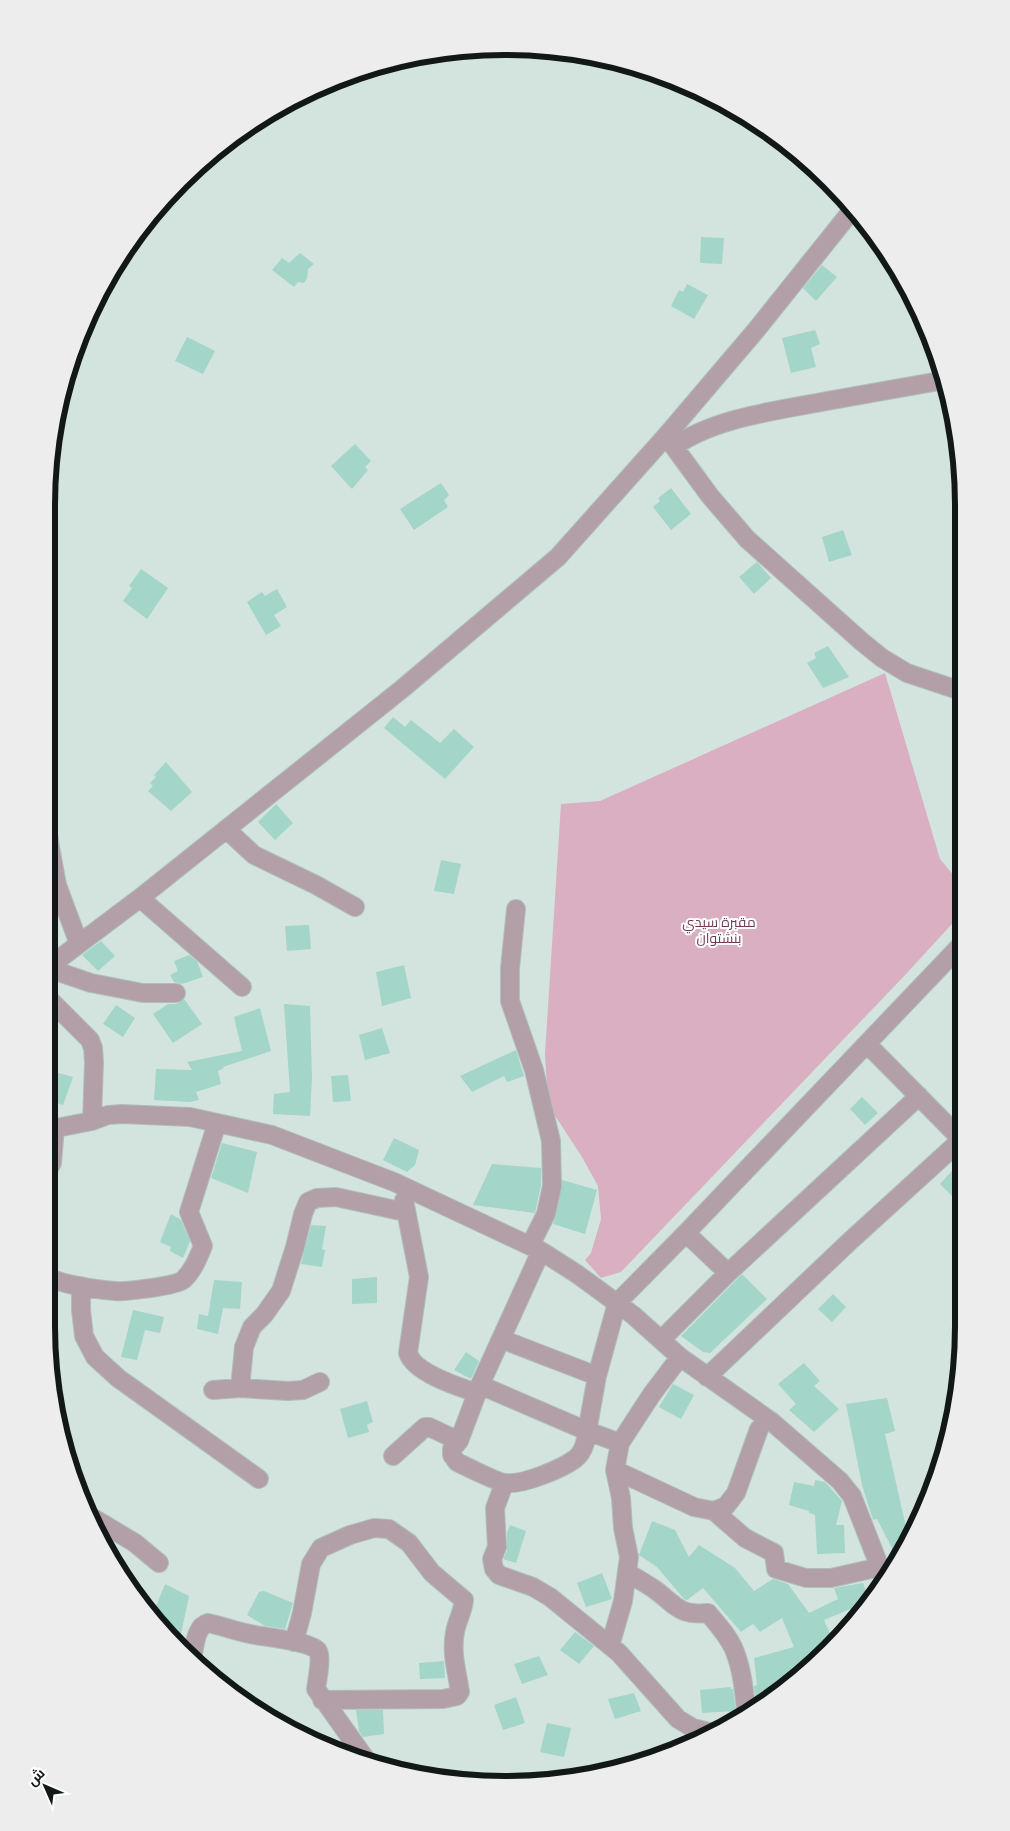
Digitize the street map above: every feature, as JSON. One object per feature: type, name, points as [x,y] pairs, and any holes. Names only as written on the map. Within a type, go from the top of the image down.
[{"type":"street","points":[[55,962],[140,898],[402,689],[558,557],[670,442],[848,215]]},
{"type":"street","points":[[670,442],[688,437],[702,430],[788,408],[938,381]]},
{"type":"street","points":[[670,442],[710,496],[747,539],[882,658],[907,673],[955,689]]},
{"type":"street","points":[[226,829],[254,855],[316,885],[355,907]]},
{"type":"street","points":[[55,875],[57,886],[78,944]]},
{"type":"street","points":[[140,898],[242,987]]},
{"type":"street","points":[[516,909],[510,968],[510,1001],[534,1070],[552,1141],[552,1186],[546,1214],[535,1248],[501,1339],[459,1441],[452,1449],[452,1455],[457,1462],[504,1484],[516,1483],[535,1477],[576,1458],[582,1451],[597,1376],[617,1303],[955,952]]},
{"type":"street","points":[[55,971],[91,983],[134,991],[176,993]]},
{"type":"street","points":[[55,1005],[90,1040],[93,1048],[92,1121]]},
{"type":"street","points":[[868,1044],[955,1132]]},
{"type":"street","points":[[661,1340],[728,1273],[919,1096]]},
{"type":"street","points":[[55,1128],[92,1121],[108,1114],[122,1114],[190,1117],[272,1135],[402,1186],[535,1248],[577,1274],[633,1314],[680,1357],[772,1422],[840,1481],[852,1496],[882,1572]]},
{"type":"street","points":[[55,1279],[117,1292],[174,1284],[183,1280],[194,1266],[203,1246],[189,1212],[217,1123]]},
{"type":"street","points":[[708,1378],[849,1242],[955,1144]]},
{"type":"street","points":[[402,1186],[405,1212],[419,1277],[408,1353],[410,1359],[435,1376],[455,1385],[479,1389],[620,1443]]},
{"type":"street","points":[[240,1388],[244,1347],[252,1327],[264,1316],[281,1291],[308,1202],[317,1198],[336,1197],[405,1212]]},
{"type":"street","points":[[686,1233],[728,1273]]},
{"type":"street","points":[[81,1286],[84,1336],[95,1357],[118,1378],[259,1479]]},
{"type":"street","points":[[501,1339],[597,1376]]},
{"type":"street","points":[[610,1646],[623,1601],[629,1557],[615,1470],[620,1443],[652,1394],[680,1357]]},
{"type":"street","points":[[213,1390],[240,1388],[288,1392],[303,1390],[320,1382]]},
{"type":"street","points":[[393,1456],[424,1427],[429,1427],[459,1441]]},
{"type":"street","points":[[714,1511],[726,1506],[736,1493],[759,1429]]},
{"type":"street","points":[[615,1470],[694,1507],[714,1511],[744,1538],[774,1554],[776,1569],[806,1578],[831,1578],[882,1572]]},
{"type":"street","points":[[504,1484],[495,1508],[497,1547],[492,1559],[494,1568],[499,1574],[550,1597],[610,1646],[644,1680],[678,1720],[693,1728],[703,1730]]},
{"type":"street","points":[[100,1522],[135,1543],[159,1563]]},
{"type":"street","points":[[294,1642],[302,1613],[311,1564],[321,1548],[350,1535],[374,1528],[389,1529],[409,1543],[432,1573],[464,1600],[455,1632],[456,1674],[460,1692],[457,1696],[443,1699],[322,1700]]},
{"type":"street","points":[[627,1572],[654,1590],[677,1609],[695,1615],[708,1614],[735,1651],[744,1683],[746,1706]]},
{"type":"street","points":[[194,1651],[200,1628],[203,1624],[208,1623],[248,1634],[312,1647],[318,1651],[320,1657],[316,1689],[322,1700],[362,1753]]},
{"type":"green space","name":"مقبرة سيدي بنشتوان","points":[[885,673],[940,859],[955,877],[955,921],[621,1272],[601,1278],[585,1260],[591,1253],[601,1219],[598,1186],[582,1157],[548,1105],[545,1054],[561,804],[600,801]]},
{"type":"building","points":[[701,237],[724,238],[722,264],[700,263]]},
{"type":"building","points":[[300,253],[314,264],[308,269],[307,278],[304,283],[298,282],[294,287],[272,270],[282,258],[289,263]]},
{"type":"building","points":[[822,265],[837,277],[816,301],[803,288]]},
{"type":"building","points":[[687,284],[708,295],[694,319],[671,306],[679,290],[683,292]]},
{"type":"building","points":[[815,330],[820,344],[811,348],[816,367],[791,373],[782,338]]},
{"type":"building","points":[[187,337],[215,351],[203,374],[175,361]]},
{"type":"building","points":[[355,444],[371,461],[365,467],[368,470],[352,489],[331,466]]},
{"type":"building","points":[[441,483],[449,495],[444,500],[448,507],[414,530],[400,509]]},
{"type":"building","points":[[671,488],[691,514],[671,530],[653,507],[660,501],[658,498]]},
{"type":"building","points":[[843,530],[852,555],[829,562],[822,537]]},
{"type":"building","points":[[757,562],[771,578],[754,594],[739,577]]},
{"type":"building","points":[[141,569],[168,588],[147,619],[123,601],[132,588],[129,586]]},
{"type":"building","points":[[277,589],[287,607],[274,615],[281,626],[266,635],[247,602],[262,592],[265,596]]},
{"type":"building","points":[[828,646],[849,677],[823,688],[807,663],[816,658],[814,653]]},
{"type":"building","points":[[393,717],[405,727],[411,720],[440,743],[454,729],[474,747],[445,779],[384,728]]},
{"type":"building","points":[[166,762],[192,792],[171,811],[148,791],[153,786],[150,783],[156,777],[154,775]]},
{"type":"building","points":[[276,804],[293,823],[275,840],[258,822]]},
{"type":"building","points":[[441,860],[461,864],[454,894],[434,891]]},
{"type":"building","points":[[309,925],[311,949],[287,951],[285,926]]},
{"type":"building","points":[[101,941],[115,956],[98,971],[82,955]]},
{"type":"building","points":[[189,955],[197,961],[203,977],[182,984],[174,982],[170,975],[178,971],[174,961]]},
{"type":"building","points":[[404,965],[411,998],[382,1006],[376,972]]},
{"type":"building","points":[[184,999],[202,1024],[173,1043],[153,1014],[168,1004],[176,1004]]},
{"type":"building","points":[[284,1004],[310,1006],[312,1077],[310,1116],[273,1114],[274,1094],[290,1092]]},
{"type":"building","points":[[116,1005],[135,1018],[123,1037],[103,1024]]},
{"type":"building","points":[[260,1008],[271,1051],[223,1067],[218,1071],[221,1084],[196,1092],[199,1100],[190,1102],[154,1100],[156,1069],[192,1070],[187,1062],[242,1051],[234,1017]]},
{"type":"building","points":[[382,1028],[390,1053],[365,1060],[359,1035]]},
{"type":"building","points":[[516,1050],[524,1076],[507,1082],[504,1076],[472,1092],[460,1076]]},
{"type":"building","points":[[55,1072],[73,1077],[63,1105],[55,1102]]},
{"type":"building","points":[[348,1075],[351,1101],[333,1102],[331,1076]]},
{"type":"building","points":[[862,1097],[878,1113],[865,1125],[850,1109]]},
{"type":"building","points":[[394,1138],[419,1150],[415,1165],[407,1172],[383,1160]]},
{"type":"building","points":[[222,1143],[257,1152],[248,1193],[211,1178]]},
{"type":"building","points":[[492,1164],[541,1168],[541,1185],[535,1213],[473,1205]]},
{"type":"building","points":[[955,1168],[955,1198],[940,1184]]},
{"type":"building","points":[[562,1180],[597,1190],[585,1234],[553,1224]]},
{"type":"building","points":[[171,1214],[181,1220],[190,1241],[183,1258],[170,1251],[171,1247],[160,1242]]},
{"type":"building","points":[[311,1225],[326,1226],[322,1249],[325,1250],[322,1267],[301,1264]]},
{"type":"building","points":[[742,1274],[767,1299],[710,1353],[703,1352],[681,1336]]},
{"type":"building","points":[[377,1277],[377,1303],[352,1304],[352,1279]]},
{"type":"building","points":[[214,1280],[242,1282],[240,1309],[223,1308],[218,1334],[197,1329],[199,1314],[208,1316]]},
{"type":"building","points":[[833,1294],[846,1307],[832,1322],[818,1309]]},
{"type":"building","points":[[133,1310],[164,1317],[160,1333],[145,1330],[137,1360],[121,1357]]},
{"type":"building","points":[[466,1352],[479,1361],[471,1379],[454,1370]]},
{"type":"building","points":[[804,1363],[820,1381],[814,1386],[839,1409],[814,1432],[789,1410],[796,1404],[778,1384]]},
{"type":"building","points":[[673,1384],[694,1395],[681,1419],[659,1407]]},
{"type":"building","points":[[887,1398],[895,1431],[885,1434],[906,1527],[908,1526],[894,1552],[877,1519],[873,1520],[862,1485],[846,1404]]},
{"type":"building","points":[[367,1401],[373,1422],[367,1425],[369,1432],[348,1438],[340,1409]]},
{"type":"building","points":[[815,1480],[825,1482],[842,1501],[836,1525],[844,1525],[845,1553],[817,1554],[815,1515],[809,1513],[809,1511],[789,1505],[794,1482],[814,1486]]},
{"type":"building","points":[[652,1521],[675,1530],[689,1557],[699,1545],[735,1568],[754,1591],[773,1579],[788,1584],[809,1613],[838,1599],[834,1588],[863,1583],[867,1593],[857,1606],[824,1620],[831,1636],[802,1664],[795,1669],[786,1673],[787,1676],[756,1700],[754,1686],[757,1685],[754,1658],[794,1647],[782,1618],[760,1632],[753,1624],[741,1632],[703,1588],[687,1600],[684,1599],[657,1567],[639,1555]]},
{"type":"building","points":[[510,1525],[526,1531],[516,1563],[503,1559],[507,1551],[507,1533]]},
{"type":"building","points":[[602,1573],[612,1599],[586,1607],[577,1583]]},
{"type":"building","points":[[165,1584],[189,1596],[181,1634],[173,1630],[155,1609]]},
{"type":"building","points":[[264,1591],[293,1603],[285,1629],[265,1626],[247,1615],[259,1592]]},
{"type":"building","points":[[575,1632],[594,1646],[579,1664],[560,1650]]},
{"type":"building","points":[[539,1656],[548,1675],[522,1684],[514,1664]]},
{"type":"building","points":[[444,1661],[445,1678],[420,1679],[419,1663]]},
{"type":"building","points":[[731,1687],[733,1689],[736,1711],[702,1713],[700,1690]]},
{"type":"building","points":[[634,1693],[641,1711],[615,1719],[608,1699]]},
{"type":"building","points":[[516,1697],[525,1723],[503,1730],[494,1705]]},
{"type":"building","points":[[356,1710],[383,1710],[384,1734],[363,1737],[359,1731]]},
{"type":"building","points":[[547,1723],[571,1728],[564,1757],[540,1752]]}]
